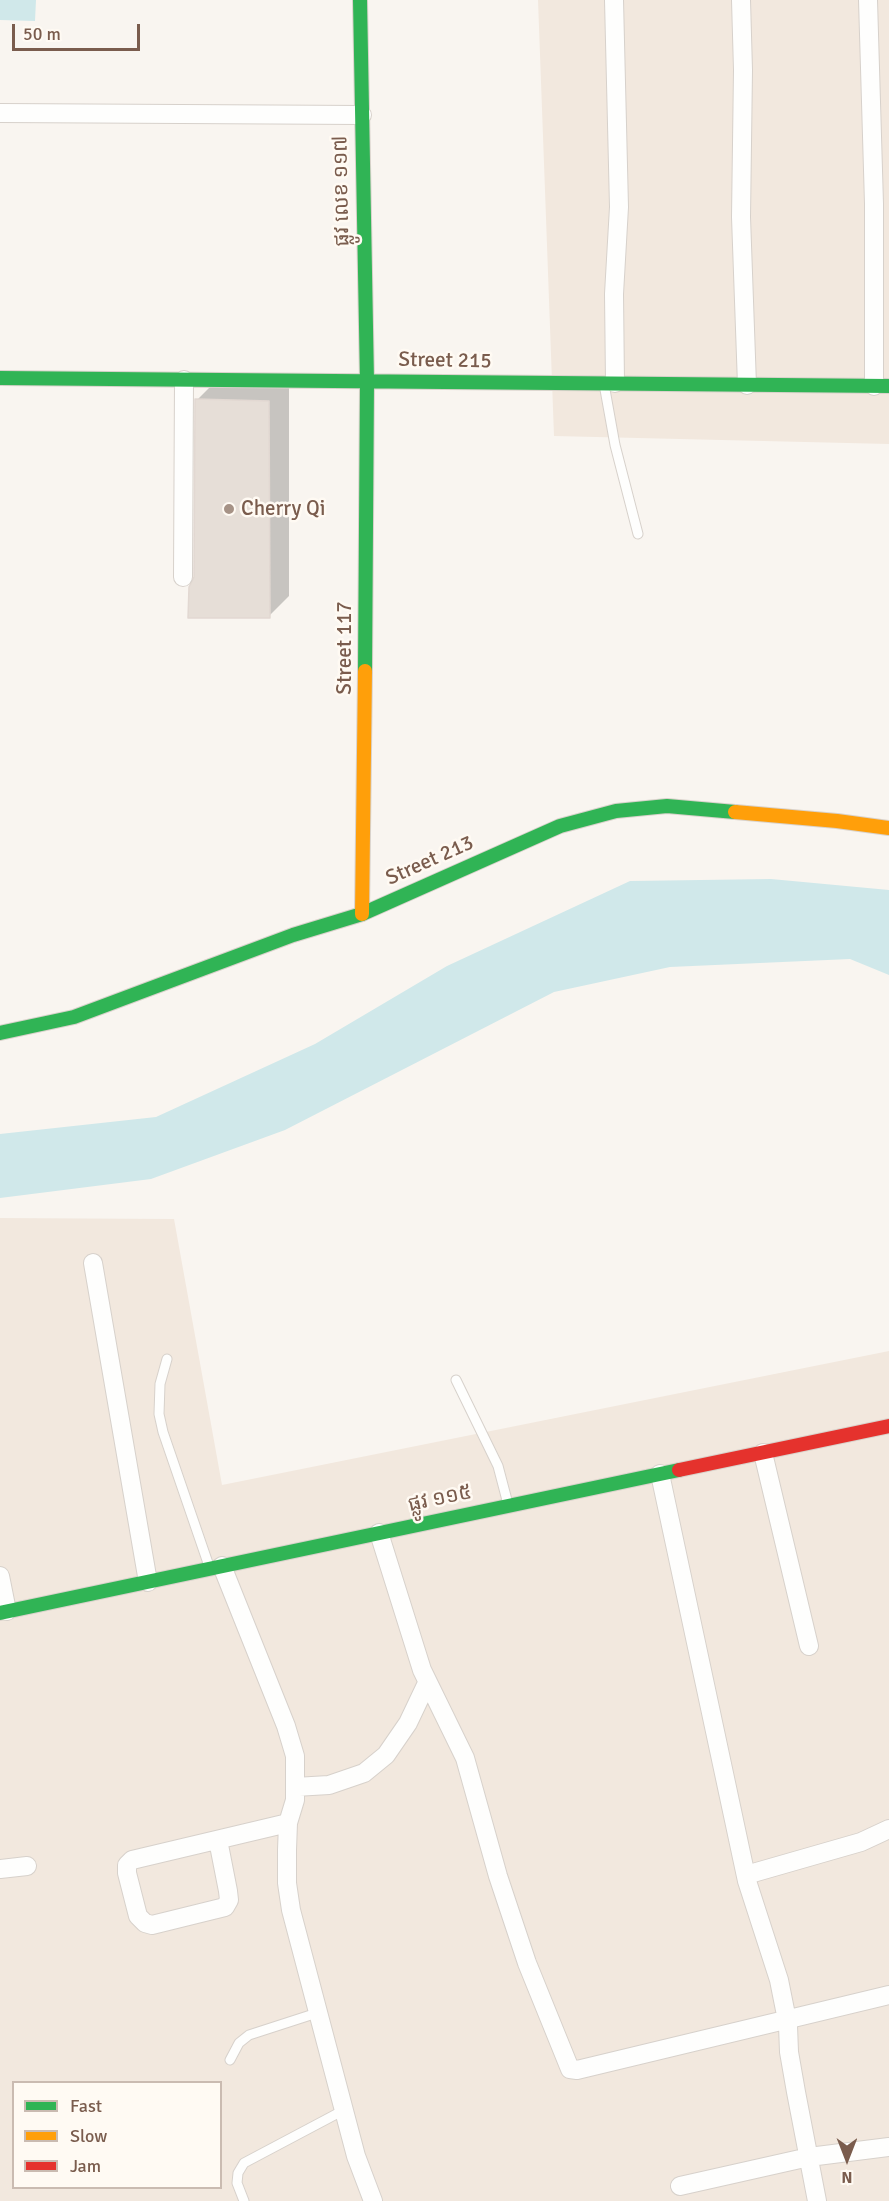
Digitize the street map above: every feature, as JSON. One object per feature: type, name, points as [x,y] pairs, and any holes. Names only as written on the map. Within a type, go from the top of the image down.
[{"type":"street","name":"ផ្លូវ លេខ ១១៧","points":[[360,0],[367,381]]},
{"type":"street","points":[[610,384],[619,207],[614,0]]},
{"type":"street","points":[[741,0],[743,70],[741,218],[747,384]]},
{"type":"street","points":[[868,0],[881,386]]},
{"type":"street","points":[[0,113],[362,115]]},
{"type":"street","name":"Street 215","points":[[0,378],[881,386]]},
{"type":"street","points":[[183,577],[184,380]]},
{"type":"street","name":"Street 117","points":[[362,914],[367,381]]},
{"type":"street","name":"Street 213","points":[[0,1034],[74,1017],[293,935],[362,914],[560,826],[616,811],[667,806],[837,820],[889,828]]},
{"type":"street","points":[[93,1263],[148,1582]]},
{"type":"street","name":"ផ្លូវ ១១៥","points":[[3,1612],[889,1426]]},
{"type":"street","points":[[763,1453],[809,1646]]},
{"type":"street","points":[[660,1474],[746,1875],[779,1980],[787,2019],[795,2092],[818,2201]]},
{"type":"street","points":[[379,1533],[427,1683],[465,1758],[498,1876],[523,1952],[570,2069],[577,2070],[889,1995]]},
{"type":"street","points":[[216,1567],[286,1726],[295,1756],[295,1800],[288,1823],[287,1883],[291,1910],[320,2012],[356,2156],[373,2201]]},
{"type":"street","points":[[0,1576],[3,1612]]},
{"type":"street","points":[[295,1787],[329,1785],[364,1773],[386,1755],[408,1723],[427,1683]]},
{"type":"street","points":[[218,1840],[229,1900],[225,1907],[152,1925],[145,1923],[138,1916],[127,1873],[127,1865],[132,1860],[288,1823]]},
{"type":"street","points":[[746,1875],[861,1842],[889,1829]]},
{"type":"street","points":[[0,1869],[27,1866]]},
{"type":"street","points":[[680,2186],[809,2157],[889,2147]]},
{"type":"lane","points":[[610,384],[615,446],[638,534]]},
{"type":"lane","points":[[167,1359],[160,1384],[159,1414],[163,1432],[216,1567]]},
{"type":"lane","points":[[456,1380],[498,1466],[508,1506]]},
{"type":"lane","points":[[230,2060],[239,2043],[249,2035],[320,2012]]},
{"type":"lane","points":[[244,2201],[237,2183],[238,2173],[243,2163],[344,2110]]},
{"type":"shaded area","points":[[538,0],[889,0],[889,444],[554,436]]},
{"type":"shaded area","points":[[0,1218],[174,1219],[222,1485],[889,1351],[889,2201],[0,2201]]},
{"type":"water","points":[[0,0],[36,0],[35,21],[0,20]]},
{"type":"water","points":[[771,879],[889,890],[889,975],[850,959],[670,967],[554,992],[285,1130],[151,1179],[0,1198],[0,1134],[156,1117],[315,1044],[447,966],[630,881]]},
{"type":"building","name":"Cherry Qi","points":[[195,399],[269,401],[270,618],[188,618],[189,587],[194,577]]},
{"type":"traffic: fast","points":[[360,0],[367,381],[365,671]]},
{"type":"traffic: fast","points":[[0,378],[889,386]]},
{"type":"traffic: fast","points":[[0,1033],[74,1017],[293,935],[362,914],[560,826],[616,811],[667,806],[735,812]]},
{"type":"traffic: fast","points":[[0,1613],[679,1470]]},
{"type":"traffic: slow","points":[[362,914],[365,671]]},
{"type":"traffic: slow","points":[[735,812],[889,828]]},
{"type":"traffic: jam","points":[[679,1470],[889,1426]]},
{"type":"place","name":"Cherry Qi","points":[[229,509]]}]
